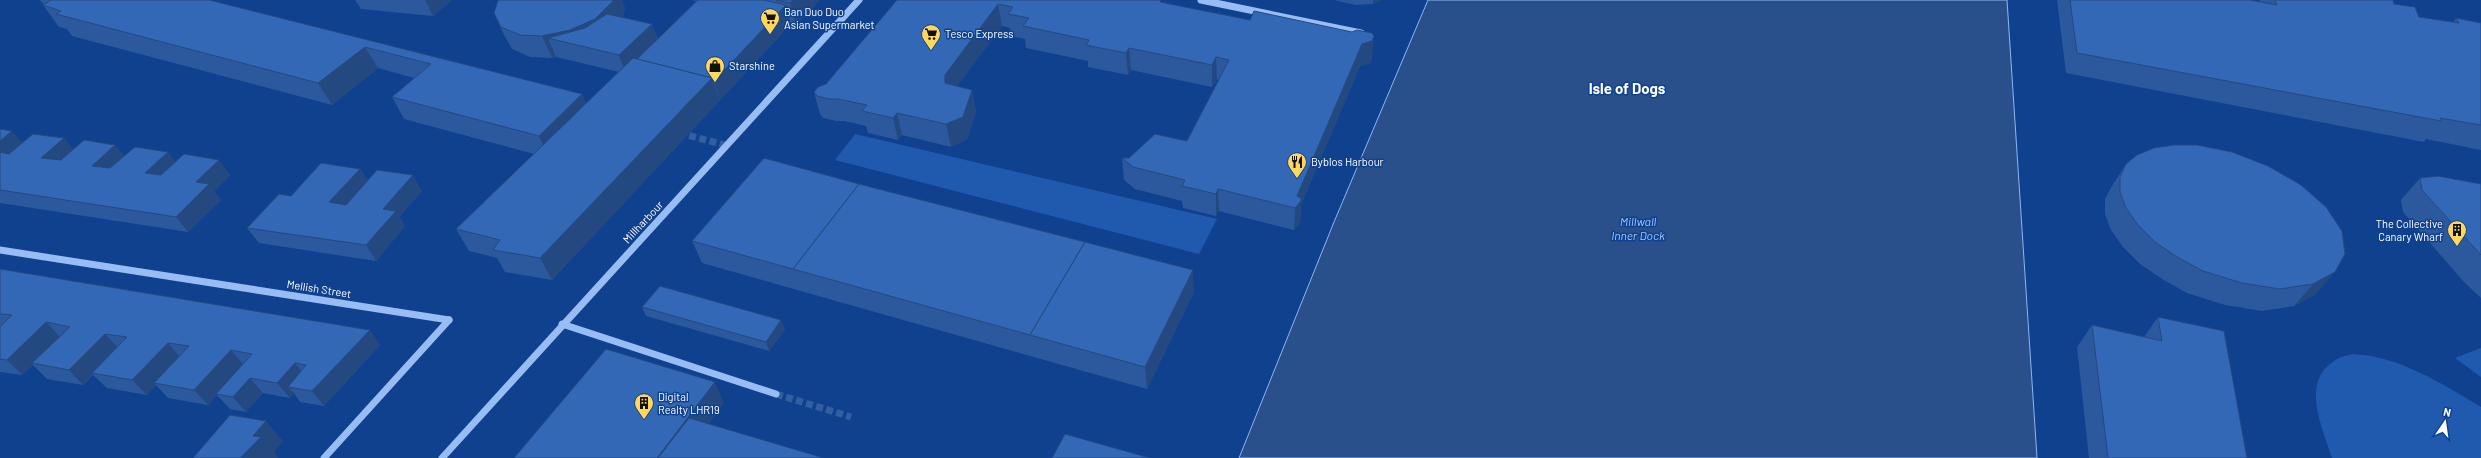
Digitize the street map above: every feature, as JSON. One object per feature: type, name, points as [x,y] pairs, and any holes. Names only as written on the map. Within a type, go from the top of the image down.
[{"type":"street","name":"Millharbour","points":[[442,458],[562,324],[729,146],[859,0]]},
{"type":"street","points":[[1201,0],[1366,34]]},
{"type":"street","name":"Mellish Street","points":[[0,250],[449,320],[324,458]]},
{"type":"street","points":[[562,324],[776,394]]},
{"type":"shaded area","points":[[855,134],[1217,219],[1199,254],[835,160]]},
{"type":"shaded area","points":[[2481,348],[2481,377],[2455,358]]},
{"type":"shaded area","points":[[2352,354],[2369,356],[2403,365],[2435,380],[2481,407],[2481,458],[2332,458],[2317,406],[2316,393],[2318,381],[2324,370],[2334,361]]},
{"type":"water","name":"Millwall Inner Dock","points":[[1428,0],[2007,0],[2037,458],[1239,458],[1334,222]]},
{"type":"building","points":[[51,0],[209,0],[582,94],[539,136],[392,97],[431,64],[365,47],[318,83],[56,14],[61,11],[43,5]]},
{"type":"building","points":[[498,0],[613,1],[595,19],[570,30],[542,36],[520,35],[501,27],[494,13]]},
{"type":"building","points":[[698,0],[763,0],[786,5],[714,81],[712,78],[637,59]]},
{"type":"building","points":[[776,0],[793,0],[790,3]]},
{"type":"building","points":[[897,0],[1161,0],[1160,2],[1250,20],[1254,11],[1352,32],[1357,30],[1372,33],[1374,36],[1372,41],[1362,44],[1297,196],[1301,198],[1301,201],[1295,208],[1218,189],[1216,194],[1182,186],[1185,180],[1133,167],[1122,158],[1129,158],[1155,134],[1187,141],[1229,60],[1216,57],[1212,65],[1129,48],[1126,53],[1086,45],[1089,40],[1023,26],[1029,18],[1008,14],[1013,7],[998,4],[945,75],[945,83],[972,90],[963,117],[946,124],[897,113],[893,118],[862,111],[867,105],[817,96],[814,92],[818,87],[826,84]]},
{"type":"building","points":[[2070,0],[2250,0],[2277,5],[2275,0],[2393,0],[2394,4],[2415,7],[2419,17],[2459,23],[2456,18],[2481,23],[2481,125],[2440,118],[2441,121],[2077,53]]},
{"type":"building","points":[[607,14],[652,24],[619,55],[548,38],[585,28]]},
{"type":"building","points":[[633,58],[712,78],[540,258],[493,250],[500,240],[456,229]]},
{"type":"building","points":[[0,129],[12,131],[0,141]]},
{"type":"building","points":[[33,134],[64,138],[41,158],[61,160],[84,140],[115,145],[92,166],[110,168],[135,147],[168,152],[145,173],[161,175],[184,154],[219,160],[196,182],[209,184],[176,217],[0,190],[0,152],[9,154]]},
{"type":"building","points":[[2174,145],[2197,145],[2232,152],[2268,166],[2301,185],[2326,207],[2342,231],[2345,254],[2335,272],[2313,284],[2280,289],[2242,283],[2203,271],[2177,257],[2155,242],[2138,225],[2126,208],[2120,192],[2120,177],[2126,164],[2137,155],[2154,148]]},
{"type":"building","points":[[764,158],[859,184],[793,269],[692,241]]},
{"type":"building","points":[[321,163],[360,169],[329,202],[346,205],[377,170],[413,175],[383,209],[396,211],[366,245],[247,228],[279,194],[291,196]]},
{"type":"building","points":[[2438,176],[2481,184],[2481,255],[2422,190],[2420,178]]},
{"type":"building","points":[[859,184],[1085,242],[1030,335],[793,269]]},
{"type":"building","points":[[1085,242],[1193,270],[1145,367],[1030,335]]},
{"type":"building","points":[[0,269],[370,330],[312,391],[288,387],[306,365],[295,363],[277,383],[250,378],[233,397],[216,394],[252,354],[231,350],[194,390],[154,383],[189,346],[168,343],[132,380],[92,373],[127,337],[105,334],[69,370],[32,363],[70,327],[46,322],[7,360],[0,359],[0,327],[12,315],[0,314]]},
{"type":"building","points":[[660,286],[781,320],[766,342],[642,307]]},
{"type":"building","points":[[2158,317],[2224,331],[2247,458],[2108,458],[2092,325],[2162,341]]},
{"type":"building","name":"Digital Realty LHR19","points":[[606,349],[715,382],[657,458],[514,458]]},
{"type":"building","points":[[230,415],[266,421],[253,436],[261,437],[240,458],[193,458]]},
{"type":"building","points":[[689,418],[824,458],[658,458]]},
{"type":"building","points":[[1065,434],[1150,458],[1052,458]]},
{"type":"tunnel","points":[[679,133],[729,146]]},
{"type":"tunnel","points":[[776,394],[851,417]]},
{"type":"place","name":"Ban Duo Duo Asian Supermarket","points":[[770,35]]},
{"type":"place","name":"Tesco Express","points":[[931,51]]},
{"type":"place","name":"Starshine","points":[[715,83]]},
{"type":"place","name":"Byblos Harbour","points":[[1297,179]]},
{"type":"place","name":"The Collective Canary Wharf","points":[[2457,247]]},
{"type":"place","name":"Digital Realty LHR19","points":[[644,420]]},
{"type":"district","name":"Isle of Dogs","points":[[1627,89]]}]
